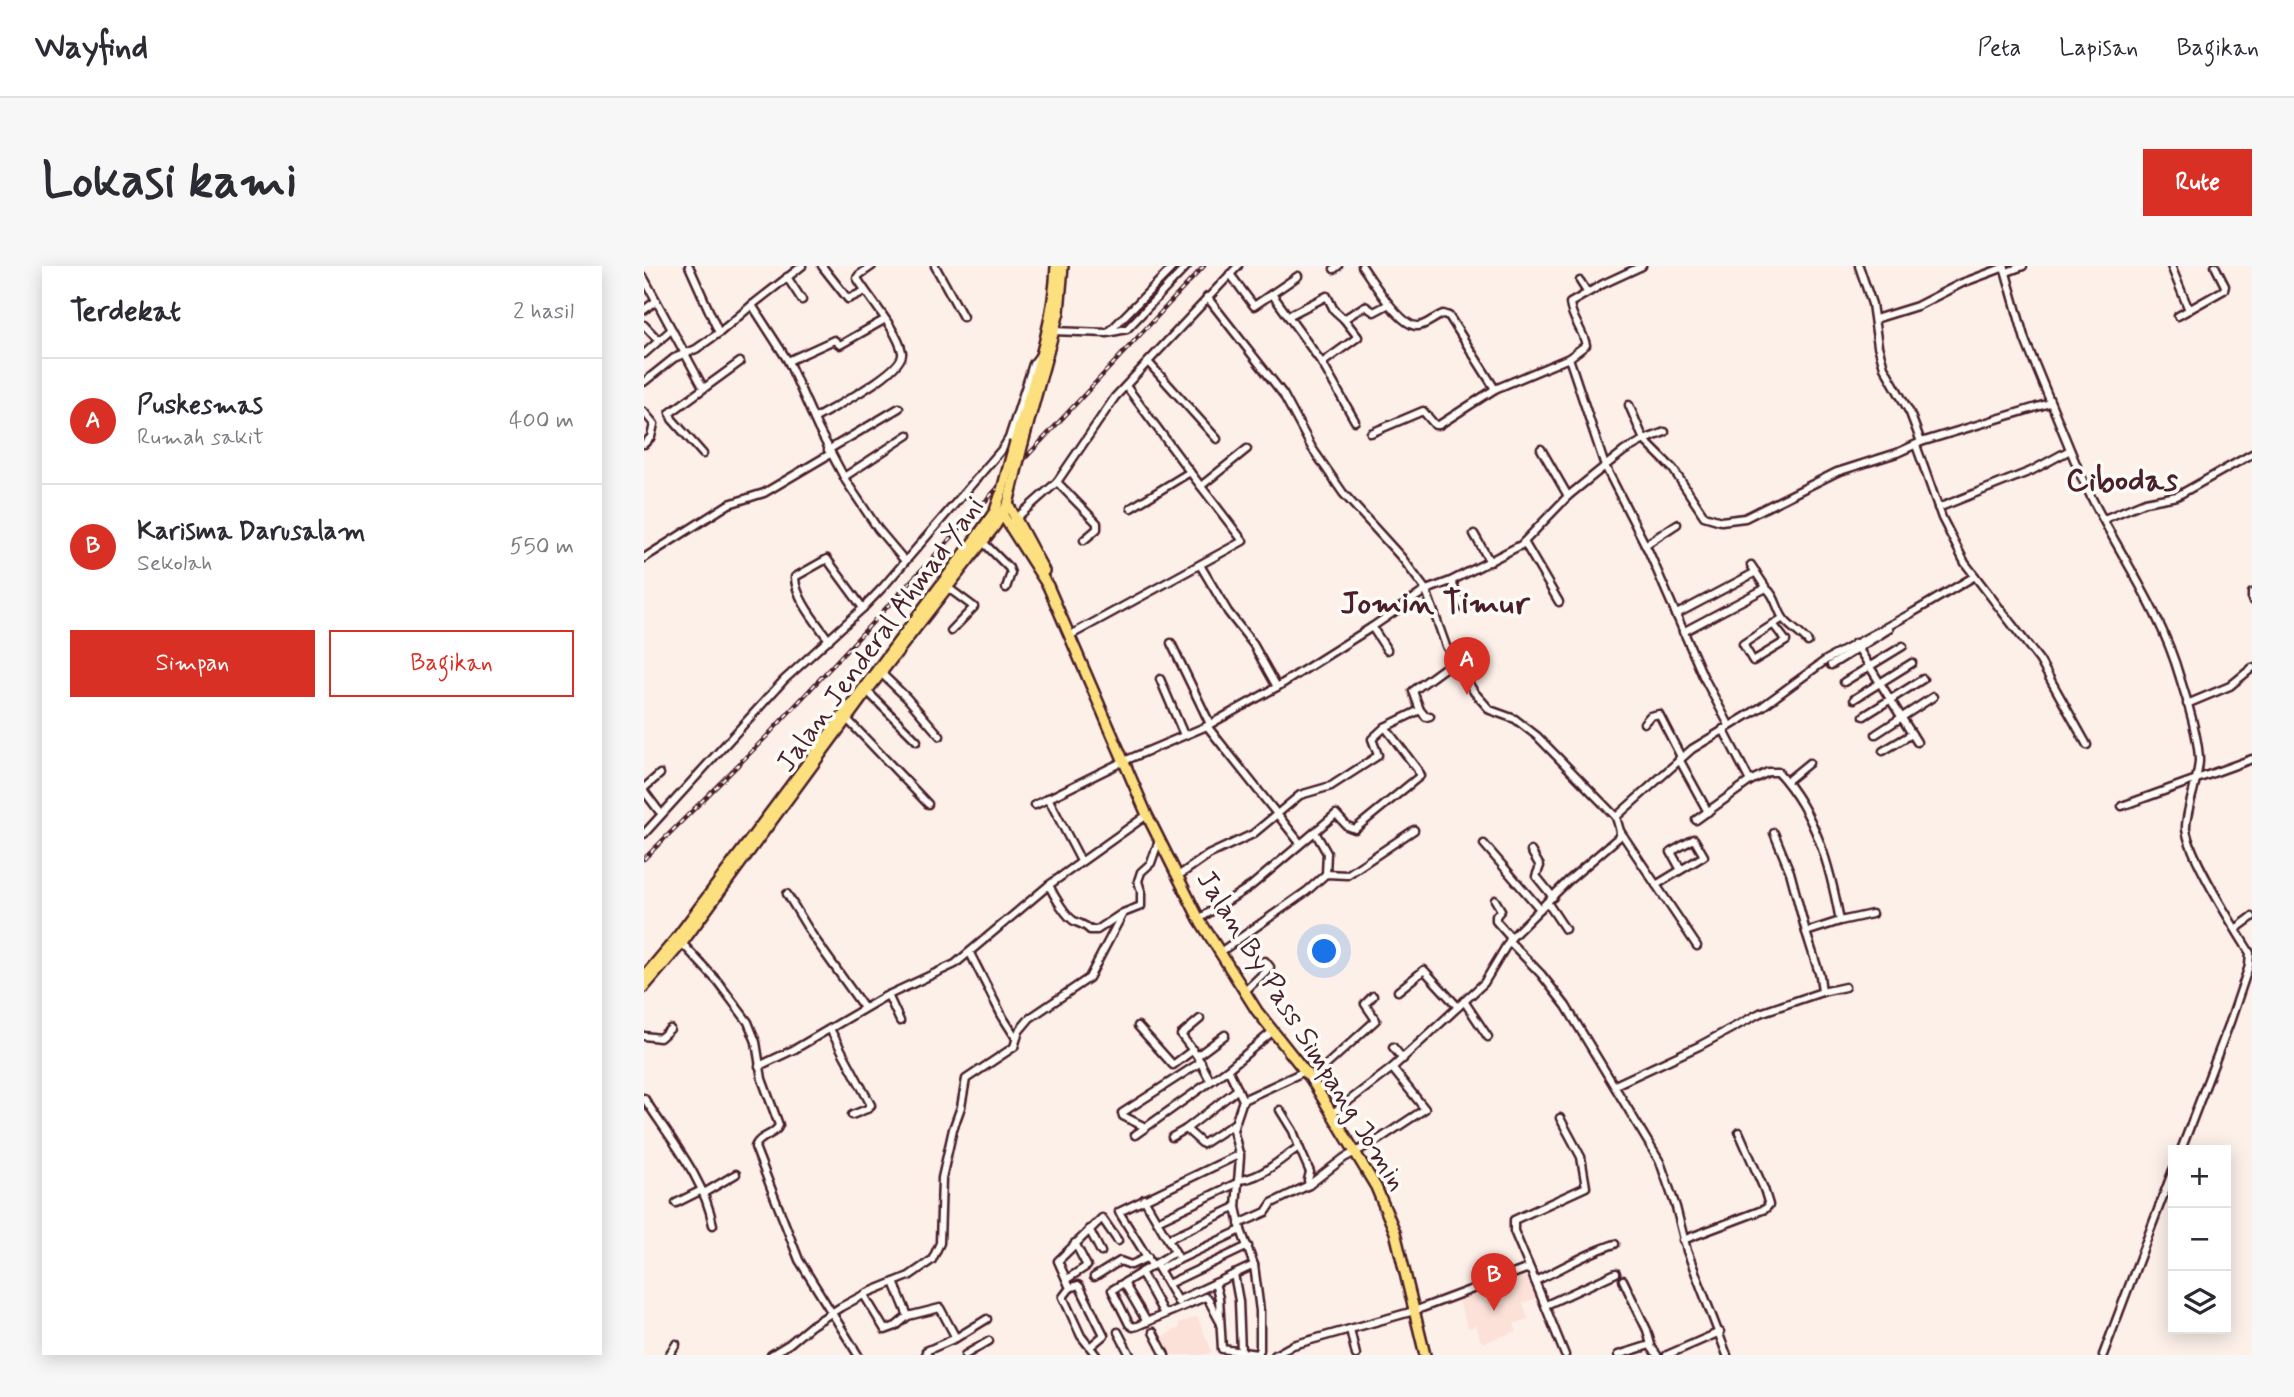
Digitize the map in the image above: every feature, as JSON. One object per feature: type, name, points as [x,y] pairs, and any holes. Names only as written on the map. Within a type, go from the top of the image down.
[{"type":"highway","points":[[1050,330],[1056,266]]},
{"type":"highway","points":[[1050,330],[1061,303],[1063,266]]},
{"type":"highway","name":"Jalan Jenderal Ahmad Yani","points":[[644,987],[682,943],[867,691],[995,526],[1008,504],[1006,491],[1050,330]]},
{"type":"highway","points":[[644,977],[680,933],[976,538],[1006,491]]},
{"type":"highway","name":"Jalan By Pass Simpang Jomin","points":[[1008,504],[1021,541],[1048,586]]},
{"type":"highway","name":"Jalan By Pass Simpang Jomin","points":[[1002,514],[1013,521],[1037,555],[1147,815],[1199,919],[1244,992],[1272,1032],[1308,1075],[1357,1152],[1392,1223],[1425,1355]]},
{"type":"highway","points":[[995,526],[1005,528],[1021,541]]},
{"type":"street","points":[[689,266],[719,333]]},
{"type":"street","points":[[644,382],[683,352],[696,349],[719,333],[802,266]]},
{"type":"street","points":[[822,266],[845,298],[852,299],[865,292]]},
{"type":"street","points":[[814,419],[892,372],[902,358],[901,349],[857,277],[872,266]]},
{"type":"street","points":[[935,266],[963,317]]},
{"type":"street","points":[[1107,333],[1174,266]]},
{"type":"street","points":[[1050,330],[1107,333],[1127,329],[1187,266]]},
{"type":"street","points":[[1013,521],[1057,482],[1104,412],[1238,266]]},
{"type":"street","points":[[1362,266],[1389,304],[1416,326],[1443,314],[1449,316],[1495,389]]},
{"type":"street","points":[[1371,433],[1423,411],[1438,425],[1495,389],[1569,358],[1586,345],[1583,332],[1570,310],[1570,303],[1642,266]]},
{"type":"street","points":[[1859,266],[1875,319],[1884,367],[1910,413],[1938,508],[1953,542],[1975,576],[2040,661],[2087,745]]},
{"type":"street","points":[[1875,319],[1917,306],[1962,283],[2005,268],[2023,266]]},
{"type":"street","points":[[2171,266],[2189,310]]},
{"type":"street","points":[[2178,316],[2224,290],[2225,286],[2215,266]]},
{"type":"street","points":[[2005,268],[2025,340],[2070,450],[2090,496],[2148,596],[2173,655],[2198,753],[2196,778],[2186,825],[2187,835],[2203,870],[2250,953],[2249,966],[2183,1145]]},
{"type":"street","points":[[1230,274],[1254,306],[1298,276]]},
{"type":"street","points":[[788,277],[802,300]]},
{"type":"street","points":[[644,278],[703,387]]},
{"type":"street","points":[[1580,281],[1587,292]]},
{"type":"street","points":[[1272,294],[1322,363],[1355,421]]},
{"type":"street","points":[[1288,316],[1327,296],[1334,310],[1358,337],[1322,363]]},
{"type":"street","points":[[1207,297],[1283,394],[1312,448],[1343,493],[1402,558],[1426,590],[1439,629],[1464,678],[1487,708],[1525,726],[1616,817],[1620,831],[1697,946]]},
{"type":"street","points":[[644,310],[656,301]]},
{"type":"street","points":[[752,304],[788,361],[829,452],[872,520],[905,561]]},
{"type":"street","points":[[1344,320],[1365,306],[1374,312],[1389,304]]},
{"type":"street","points":[[788,361],[834,340],[840,345],[884,320]]},
{"type":"street","points":[[644,325],[659,341]]},
{"type":"street","points":[[644,354],[671,330]]},
{"type":"street","points":[[644,834],[784,680],[863,608],[1006,444],[1033,364],[1044,351]]},
{"type":"street","points":[[1569,358],[1605,466],[1645,545],[1750,781]]},
{"type":"street","points":[[703,454],[670,414],[740,362]]},
{"type":"street","points":[[1148,362],[1217,439]]},
{"type":"street","points":[[1069,636],[1243,540],[1126,386]]},
{"type":"street","points":[[1629,405],[1644,440],[1673,469],[1704,516],[1721,521],[1745,518],[1837,472],[1919,443],[2050,403]]},
{"type":"street","points":[[644,558],[729,504],[764,493],[900,408]]},
{"type":"street","points":[[644,413],[654,424],[651,437],[644,444]]},
{"type":"street","points":[[1035,805],[1124,761],[1209,725],[1277,687],[1426,590],[1490,562],[1524,542],[1568,496],[1624,451],[1665,432]]},
{"type":"street","points":[[844,477],[908,436]]},
{"type":"street","points":[[1201,486],[1247,449]]},
{"type":"street","points":[[1541,449],[1568,496]]},
{"type":"street","points":[[1938,508],[2031,471],[2070,450]]},
{"type":"street","points":[[2104,519],[2145,502],[2177,496],[2252,454]]},
{"type":"street","points":[[1131,508],[1190,472]]},
{"type":"street","points":[[1057,482],[1097,523],[1097,529],[1084,540]]},
{"type":"street","points":[[1645,545],[1677,524]]},
{"type":"street","points":[[1475,534],[1490,562]]},
{"type":"street","points":[[983,542],[1009,568],[1006,588]]},
{"type":"street","points":[[1524,542],[1559,602]]},
{"type":"street","points":[[828,640],[804,603],[794,582],[795,577],[827,559],[863,608]]},
{"type":"street","points":[[1200,565],[1228,612],[1253,644],[1277,687]]},
{"type":"street","points":[[1751,565],[1774,597],[1783,618],[1808,642]]},
{"type":"street","points":[[1675,615],[1756,572]]},
{"type":"street","points":[[1831,665],[1857,646],[1975,576]]},
{"type":"street","points":[[1451,581],[1465,609]]},
{"type":"street","points":[[947,587],[974,607],[951,631]]},
{"type":"street","points":[[1683,632],[1766,588]]},
{"type":"street","points":[[2252,593],[2252,600]]},
{"type":"street","points":[[1773,624],[1786,641],[1753,662],[1743,644],[1773,624],[1783,618]]},
{"type":"street","points":[[1373,627],[1387,650]]},
{"type":"street","points":[[1616,817],[1680,758],[1763,706],[1826,660],[1889,629]]},
{"type":"street","points":[[1171,643],[1209,725],[1300,843]]},
{"type":"street","points":[[1857,646],[1917,742]]},
{"type":"street","points":[[1844,682],[1903,646]]},
{"type":"street","points":[[1430,716],[1426,717],[1420,710],[1413,691],[1454,661]]},
{"type":"street","points":[[1854,699],[1912,663]]},
{"type":"street","points":[[2187,704],[2230,687],[2252,668]]},
{"type":"street","points":[[882,674],[940,736]]},
{"type":"street","points":[[1160,679],[1184,735]]},
{"type":"street","points":[[1864,716],[1923,679]]},
{"type":"street","points":[[867,691],[916,741]]},
{"type":"street","points":[[1877,734],[1933,697]]},
{"type":"street","points":[[1178,876],[1208,855],[1253,834],[1300,795],[1331,786],[1376,757],[1378,755],[1372,740],[1385,727],[1420,710]]},
{"type":"street","points":[[1644,723],[1650,716],[1659,714],[1708,811]]},
{"type":"street","points":[[847,719],[928,804]]},
{"type":"street","points":[[1199,919],[1251,886],[1337,814],[1346,826],[1355,829],[1421,775],[1385,727]]},
{"type":"street","points":[[1883,751],[1912,734]]},
{"type":"street","points":[[2122,806],[2252,759]]},
{"type":"street","points":[[1787,781],[1808,763]]},
{"type":"street","points":[[1696,820],[1750,781],[1774,771],[1778,772],[1808,814],[1820,841],[1830,869],[1840,920]]},
{"type":"street","points":[[659,811],[644,790],[660,774]]},
{"type":"street","points":[[1048,799],[1081,861]]},
{"type":"street","points":[[654,823],[659,811],[673,802]]},
{"type":"street","points":[[759,1066],[888,995],[945,970],[970,953],[1049,885],[1147,815]]},
{"type":"street","points":[[1219,953],[1307,891],[1326,874],[1347,875],[1414,830]]},
{"type":"street","points":[[1333,1113],[1392,1069],[1489,978],[1510,939],[1568,881],[1613,844],[1620,831]]},
{"type":"street","points":[[1315,832],[1327,853],[1326,874]]},
{"type":"street","points":[[1774,833],[1790,872],[1820,976],[1822,992]]},
{"type":"street","points":[[1656,885],[1681,870],[1704,856],[1694,839],[1671,852],[1681,870]]},
{"type":"street","points":[[1049,885],[1074,921],[1083,923],[1092,931],[1105,926],[1123,913],[1141,906],[1142,891],[1138,881],[1141,872],[1151,863],[1159,840]]},
{"type":"street","points":[[1484,844],[1540,909]]},
{"type":"street","points":[[1531,851],[1540,866],[1536,876],[1565,929]]},
{"type":"street","points":[[787,894],[808,930],[864,1008]]},
{"type":"street","points":[[1495,900],[1501,910],[1496,921],[1551,986],[1615,1085],[1660,1162],[1684,1240],[1727,1355]]},
{"type":"street","points":[[1016,1038],[1030,1018],[1089,978],[1123,913]]},
{"type":"street","points":[[1806,932],[1840,920],[1872,914]]},
{"type":"street","points":[[2236,928],[2252,918]]},
{"type":"street","points":[[682,943],[718,982],[748,1022],[756,1042],[766,1095],[779,1125],[777,1130],[759,1140],[755,1147],[799,1260],[858,1355]]},
{"type":"street","points":[[771,1355],[781,1353],[812,1325],[864,1295],[928,1265],[940,1243],[942,1178],[966,1079],[1010,1051],[1016,1044],[1016,1038],[970,953]]},
{"type":"street","points":[[1244,992],[1270,967],[1265,961],[1258,963]]},
{"type":"street","points":[[1398,991],[1424,970],[1458,1007]]},
{"type":"street","points":[[1615,1085],[1699,1046],[1760,1013],[1845,987]]},
{"type":"street","points":[[888,995],[900,1021]]},
{"type":"street","points":[[1243,1100],[1308,1075],[1376,1020],[1365,1004],[1373,996]]},
{"type":"street","points":[[1464,1001],[1488,1037]]},
{"type":"street","points":[[1200,1019],[1181,1034],[1210,1080]]},
{"type":"street","points":[[1138,1026],[1174,1065],[1197,1056]]},
{"type":"street","points":[[644,1036],[660,1038],[670,1029]]},
{"type":"street","points":[[830,1029],[871,1105],[852,1115]]},
{"type":"street","points":[[1135,1135],[1228,1069],[1272,1032]]},
{"type":"street","points":[[1145,1127],[1122,1113],[1225,1035]]},
{"type":"street","points":[[1393,1047],[1403,1059]]},
{"type":"street","points":[[1216,1283],[1222,1349],[1256,1354],[1260,1350],[1260,1311],[1254,1265],[1240,1227],[1236,1207],[1240,1154],[1233,1135],[1243,1100],[1228,1069]]},
{"type":"street","points":[[1254,1265],[1179,1303],[1164,1314],[1133,1327],[1112,1292],[1141,1272],[1240,1227],[1266,1212],[1272,1203],[1309,1185],[1344,1158],[1425,1109],[1392,1069]]},
{"type":"street","points":[[1172,1137],[1238,1089]]},
{"type":"street","points":[[644,1098],[691,1168],[703,1192],[713,1225]]},
{"type":"street","points":[[1280,1110],[1293,1132],[1310,1172],[1309,1185]]},
{"type":"street","points":[[1560,1118],[1581,1157],[1586,1187],[1514,1220],[1513,1228],[1565,1355]]},
{"type":"street","points":[[1186,1129],[1203,1144],[1235,1124]]},
{"type":"street","points":[[1684,1240],[1768,1206],[1765,1189],[1739,1132]]},
{"type":"street","points":[[1157,1221],[1265,1171],[1299,1147]]},
{"type":"street","points":[[1179,1303],[1119,1213],[1240,1154]]},
{"type":"street","points":[[676,1202],[703,1192],[736,1174]]},
{"type":"street","points":[[2102,1355],[2168,1183]]},
{"type":"street","points":[[1144,1199],[1177,1255]]},
{"type":"street","points":[[1168,1239],[1236,1207]]},
{"type":"street","points":[[1070,1288],[1058,1261],[1089,1229],[1104,1219],[1118,1241]]},
{"type":"street","points":[[1089,1229],[1101,1252]]},
{"type":"street","points":[[1067,1279],[1087,1266],[1075,1243]]},
{"type":"street","points":[[1535,1281],[1591,1251],[1615,1244]]},
{"type":"street","points":[[1168,1284],[1248,1246]]},
{"type":"street","points":[[1094,1277],[1120,1261],[1131,1265],[1148,1257]]},
{"type":"street","points":[[1275,1355],[1293,1345],[1414,1311],[1521,1269],[1531,1271]]},
{"type":"street","points":[[1141,1272],[1164,1314]]},
{"type":"street","points":[[1546,1305],[1616,1273]]},
{"type":"street","points":[[1234,1274],[1239,1301],[1241,1352]]},
{"type":"street","points":[[1623,1280],[1657,1355]]},
{"type":"street","points":[[894,1282],[908,1316]]},
{"type":"street","points":[[1124,1283],[1147,1322]]},
{"type":"street","points":[[1091,1346],[1104,1335],[1077,1285],[1062,1297],[1082,1336],[1097,1355]]},
{"type":"street","points":[[864,1295],[885,1330],[896,1326],[908,1316],[940,1308],[956,1338]]},
{"type":"street","points":[[1179,1303],[1207,1298],[1220,1321]]},
{"type":"street","points":[[926,1355],[926,1351],[987,1320]]},
{"type":"street","points":[[1350,1329],[1356,1355]]},
{"type":"street","points":[[1118,1332],[1130,1355]]},
{"type":"street","points":[[1153,1332],[1165,1355]]},
{"type":"street","points":[[1667,1355],[1720,1332]]},
{"type":"street","points":[[965,1355],[989,1341]]},
{"type":"street","points":[[669,1355],[676,1344]]},
{"type":"street","points":[[1618,1355],[1651,1345]]},
{"type":"shaded area","points":[[1527,1271],[1536,1298],[1523,1303],[1528,1319],[1514,1324],[1517,1331],[1482,1343],[1476,1326],[1468,1328],[1457,1297]]},
{"type":"shaded area","points":[[1197,1317],[1212,1352],[1206,1355],[1168,1355],[1160,1338],[1179,1328],[1179,1323]]},
{"type":"railway","points":[[644,859],[766,737],[1204,266]]},
{"type":"place","name":"Puskesmas","points":[[1467,695]]},
{"type":"place","name":"Karisma Darusalam","points":[[1494,1311]]},
{"type":"district","name":"Cibodas","points":[[2122,481]]},
{"type":"district","name":"Jomin Timur","points":[[1435,604]]}]
